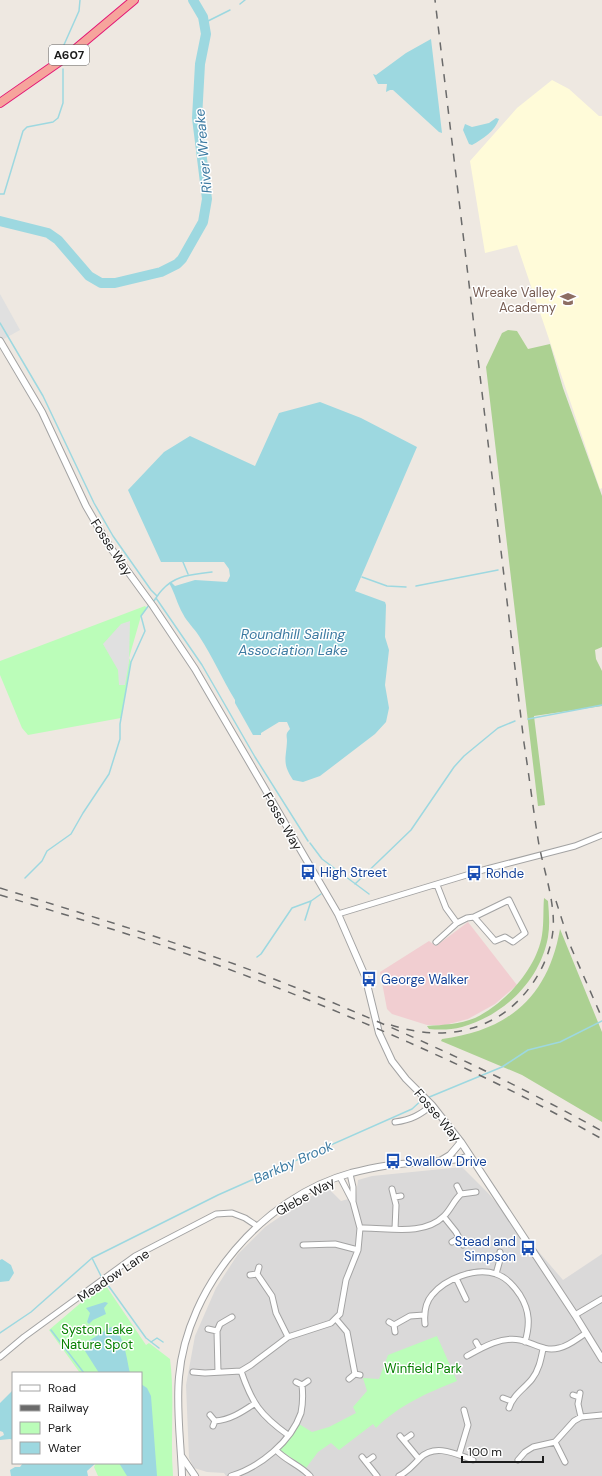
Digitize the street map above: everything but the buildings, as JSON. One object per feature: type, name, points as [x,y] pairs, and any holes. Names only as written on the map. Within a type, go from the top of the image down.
[{"type":"highway","name":"A607","points":[[0,103],[66,57],[134,0]]},
{"type":"street","name":"Fosse Way","points":[[0,341],[42,412],[97,525],[110,547],[153,606],[218,707],[338,914],[365,976],[385,1048],[397,1069],[423,1095],[461,1142],[575,1315],[602,1359]]},
{"type":"street","points":[[338,914],[483,870],[575,846],[602,835]]},
{"type":"street","points":[[436,885],[446,908],[457,923]]},
{"type":"street","points":[[436,942],[457,923],[474,917],[508,900],[525,934],[513,942],[505,937],[495,940],[474,917]]},
{"type":"street","points":[[395,1122],[408,1120],[417,1116],[430,1103]]},
{"type":"street","points":[[440,1161],[450,1155],[461,1142]]},
{"type":"street","name":"Glebe Way","points":[[182,1476],[177,1408],[179,1375],[183,1352],[200,1304],[215,1277],[230,1255],[257,1226],[296,1198],[340,1177],[392,1165],[455,1160],[470,1156]]},
{"type":"street","points":[[350,1174],[353,1187],[353,1202]]},
{"type":"street","points":[[193,1372],[241,1371],[251,1366],[288,1337],[331,1323],[336,1319],[342,1305],[346,1280],[358,1250],[360,1228],[353,1202],[340,1177]]},
{"type":"street","points":[[457,1186],[461,1194]]},
{"type":"street","points":[[392,1189],[395,1197],[395,1229]]},
{"type":"street","points":[[360,1228],[395,1229],[423,1227],[444,1217],[461,1194],[476,1192]]},
{"type":"street","points":[[395,1197],[401,1196]]},
{"type":"street","name":"Meadow Lane","points":[[0,1357],[24,1337],[135,1256],[216,1214],[232,1213],[245,1218],[257,1226]]},
{"type":"street","points":[[444,1217],[459,1238],[462,1245]]},
{"type":"street","points":[[452,1242],[459,1238]]},
{"type":"street","points":[[303,1245],[334,1244],[358,1250]]},
{"type":"street","points":[[496,1274],[501,1256],[500,1252]]},
{"type":"street","points":[[257,1274],[259,1267]]},
{"type":"street","points":[[425,1324],[424,1315],[432,1295],[439,1288],[456,1278],[479,1271],[496,1274],[514,1286],[524,1302],[529,1316],[530,1328],[525,1342]]},
{"type":"street","points":[[257,1274],[272,1296],[276,1313],[288,1337]]},
{"type":"street","points":[[250,1275],[257,1274]]},
{"type":"street","points":[[456,1278],[466,1299]]},
{"type":"street","points":[[575,1315],[602,1299]]},
{"type":"street","points":[[395,1332],[392,1324],[410,1316],[424,1315]]},
{"type":"street","points":[[218,1372],[217,1331],[220,1324],[232,1317]]},
{"type":"street","points":[[336,1319],[347,1332],[358,1375],[349,1379]]},
{"type":"street","points":[[208,1328],[217,1331]]},
{"type":"street","points":[[467,1356],[501,1340],[519,1340],[543,1349],[561,1348],[586,1333]]},
{"type":"street","points":[[476,1342],[480,1349]]},
{"type":"street","points":[[508,1408],[511,1401],[533,1378],[538,1369],[543,1349]]},
{"type":"street","points":[[241,1371],[254,1404],[273,1425],[288,1435]]},
{"type":"street","points":[[302,1385],[308,1381]]},
{"type":"street","points":[[296,1382],[302,1385]]},
{"type":"street","points":[[231,1476],[248,1468],[276,1450],[288,1435],[297,1421],[301,1411],[303,1398],[302,1385]]},
{"type":"street","points":[[573,1395],[580,1395],[578,1404],[581,1417]]},
{"type":"street","points":[[503,1398],[511,1401]]},
{"type":"street","points":[[215,1421],[225,1420],[240,1414],[254,1404]]},
{"type":"street","points":[[459,1455],[467,1432],[467,1416],[464,1410]]},
{"type":"street","points":[[467,1416],[473,1413]]},
{"type":"street","points":[[210,1415],[215,1421]]},
{"type":"street","points":[[518,1460],[525,1452],[533,1447],[555,1442],[574,1421],[581,1417],[602,1415]]},
{"type":"street","points":[[213,1426],[215,1421]]},
{"type":"street","points":[[411,1435],[402,1438],[419,1459]]},
{"type":"street","points":[[555,1442],[564,1462]]},
{"type":"street","points":[[276,1450],[282,1457],[310,1476]]},
{"type":"street","points":[[399,1476],[409,1471],[419,1459],[432,1450],[441,1450],[473,1460]]},
{"type":"street","points":[[181,1456],[195,1476]]},
{"type":"street","points":[[362,1457],[377,1476]]},
{"type":"street","points":[[366,1462],[373,1457]]},
{"type":"shaded area","name":"Wreake Valley Academy","points":[[552,80],[569,89],[599,116],[602,116],[602,488],[600,489],[517,245],[485,253],[470,161],[517,108]]},
{"type":"shaded area","points":[[0,294],[20,330],[2,340],[0,337]]},
{"type":"shaded area","points":[[130,621],[129,662],[125,685],[119,685],[118,670],[103,644],[121,624]]},
{"type":"shaded area","points":[[468,922],[517,985],[495,1004],[468,1019],[445,1025],[427,1025],[392,1014],[387,1009],[380,972],[429,941],[436,946]]},
{"type":"shaded area","points":[[462,1167],[488,1193],[563,1280],[602,1254],[602,1476],[226,1476],[224,1473],[207,1472],[194,1468],[189,1458],[186,1385],[195,1336],[216,1288],[238,1254],[265,1227],[309,1197],[329,1189],[341,1201],[356,1197],[358,1180],[372,1176]]},
{"type":"green space","points":[[508,330],[517,331],[528,349],[550,344],[563,388],[602,496],[602,647],[595,650],[596,659],[602,671],[602,706],[534,716],[545,805],[538,806],[486,367],[502,333]]},
{"type":"green space","points":[[145,606],[147,608],[141,616],[129,658],[131,662],[121,718],[28,735],[22,728],[0,675],[0,661]]},
{"type":"green space","points":[[544,898],[548,901],[549,924],[548,937],[544,953],[537,968],[518,994],[506,1005],[492,1014],[462,1027],[441,1030],[429,1029],[427,1026],[457,1023],[475,1018],[497,1004],[518,984],[534,960],[539,947],[543,930]]},
{"type":"green space","points":[[560,929],[602,1032],[602,1122],[522,1075],[441,1041],[442,1039],[487,1028],[506,1018],[522,1006],[535,991],[546,974],[554,953]]},
{"type":"green space","name":"Syston Lake Nature Spot","points":[[104,1283],[146,1345],[149,1343],[170,1359],[172,1388],[173,1476],[98,1476],[94,1467],[96,1464],[142,1464],[142,1372],[79,1372],[49,1330]]},
{"type":"green space","name":"Winfield Park","points":[[437,1336],[457,1381],[414,1400],[394,1413],[376,1428],[373,1424],[339,1450],[331,1443],[318,1452],[306,1468],[280,1450],[299,1424],[312,1432],[329,1427],[356,1413],[353,1407],[367,1391],[363,1378],[379,1379],[388,1355]]},
{"type":"water","points":[[431,39],[442,133],[439,132],[393,90],[386,92],[387,84],[378,84],[373,74],[376,75],[406,53]]},
{"type":"water","points":[[496,118],[499,119],[492,131],[476,143],[472,145],[469,144],[463,130],[465,124],[472,127],[489,123]]},
{"type":"water","name":"Roundhill Sailing Association Lake","points":[[320,402],[361,418],[417,447],[355,591],[385,602],[386,605],[385,637],[389,650],[385,685],[389,708],[386,722],[375,734],[320,776],[303,782],[293,780],[287,769],[287,732],[290,729],[287,722],[279,722],[261,733],[261,735],[253,735],[209,652],[197,633],[186,620],[169,583],[171,582],[175,586],[195,580],[227,582],[230,576],[229,569],[224,562],[161,562],[128,490],[164,452],[190,436],[255,466],[279,413]]},
{"type":"water","points":[[2,1259],[11,1265],[14,1273],[9,1281],[0,1282],[0,1260]]},
{"type":"water","points":[[105,1302],[108,1303],[104,1308],[106,1314],[93,1320],[89,1324],[87,1322],[90,1313],[86,1308]]},
{"type":"water","points":[[111,1327],[119,1334],[122,1340],[130,1372],[98,1372],[85,1351],[84,1348],[87,1342]]},
{"type":"water","points":[[142,1385],[147,1388],[151,1396],[157,1476],[127,1476],[120,1464],[142,1464]]},
{"type":"water","points":[[12,1391],[12,1440],[0,1440],[0,1437],[4,1435],[3,1432],[0,1431],[0,1403]]},
{"type":"water","points":[[22,1464],[95,1464],[87,1471],[88,1476],[11,1476],[10,1470],[15,1467],[20,1467]]},
{"type":"waterway","points":[[63,47],[79,11],[80,0]]},
{"type":"waterway","name":"River Wreake","points":[[0,221],[48,233],[58,240],[89,276],[101,283],[115,283],[161,272],[177,264],[182,259],[203,222],[207,199],[197,118],[200,64],[206,34],[203,17],[193,0]]},
{"type":"waterway","points":[[240,4],[245,0]]},
{"type":"waterway","points":[[204,23],[230,10]]},
{"type":"waterway","points":[[0,194],[4,194],[23,131],[27,127],[53,122],[58,118],[63,103],[63,69]]},
{"type":"waterway","points":[[0,323],[43,396],[94,503],[113,536],[151,590],[157,596]]},
{"type":"waterway","points":[[183,562],[188,574]]},
{"type":"waterway","points":[[416,586],[498,570]]},
{"type":"waterway","points":[[152,603],[162,590],[173,581],[185,576],[212,572]]},
{"type":"waterway","points":[[362,577],[387,586],[406,587]]},
{"type":"waterway","points":[[156,598],[202,665],[255,757],[308,841]]},
{"type":"waterway","points":[[25,878],[42,861],[47,851],[71,834],[109,774],[120,739],[120,724],[131,662],[145,631],[141,616],[149,605]]},
{"type":"waterway","points":[[528,719],[602,705]]},
{"type":"waterway","points":[[355,884],[411,830],[454,767],[464,756],[498,728],[515,721]]},
{"type":"waterway","points":[[310,843],[322,859],[369,894]]},
{"type":"waterway","points":[[257,957],[261,954],[292,908],[311,901],[321,894]]},
{"type":"waterway","points":[[305,920],[311,901]]},
{"type":"waterway","name":"Barkby Brook","points":[[427,1098],[502,1067],[528,1050],[560,1042],[602,1021]]},
{"type":"waterway","name":"Barkby Brook","points":[[0,1333],[31,1312],[92,1258],[218,1195],[412,1109],[424,1098]]},
{"type":"waterway","points":[[92,1258],[102,1278]]},
{"type":"waterway","points":[[105,1281],[146,1338],[159,1348]]},
{"type":"waterway","points":[[51,1330],[83,1372]]},
{"type":"waterway","points":[[151,1342],[157,1338],[163,1342]]},
{"type":"railway","points":[[391,1025],[404,1029],[430,1033],[443,1033],[469,1029],[494,1019],[507,1011],[519,1000],[538,975],[545,960],[553,930],[552,904],[538,839],[524,743],[435,0]]},
{"type":"railway","points":[[0,888],[176,943],[320,997],[402,1032],[483,1070],[602,1131]]},
{"type":"railway","points":[[0,895],[190,955],[348,1016],[400,1038],[502,1086],[602,1139]]},
{"type":"railway","points":[[556,901],[570,945],[602,1018]]},
{"type":"place","name":"Wreake Valley Academy","points":[[568,299]]},
{"type":"place","name":"High Street","points":[[308,872]]},
{"type":"place","name":"Rohde","points":[[474,873]]},
{"type":"place","name":"George Walker","points":[[369,979]]},
{"type":"place","name":"Swallow Drive","points":[[393,1161]]},
{"type":"place","name":"Stead and Simpson","points":[[528,1248]]}]
